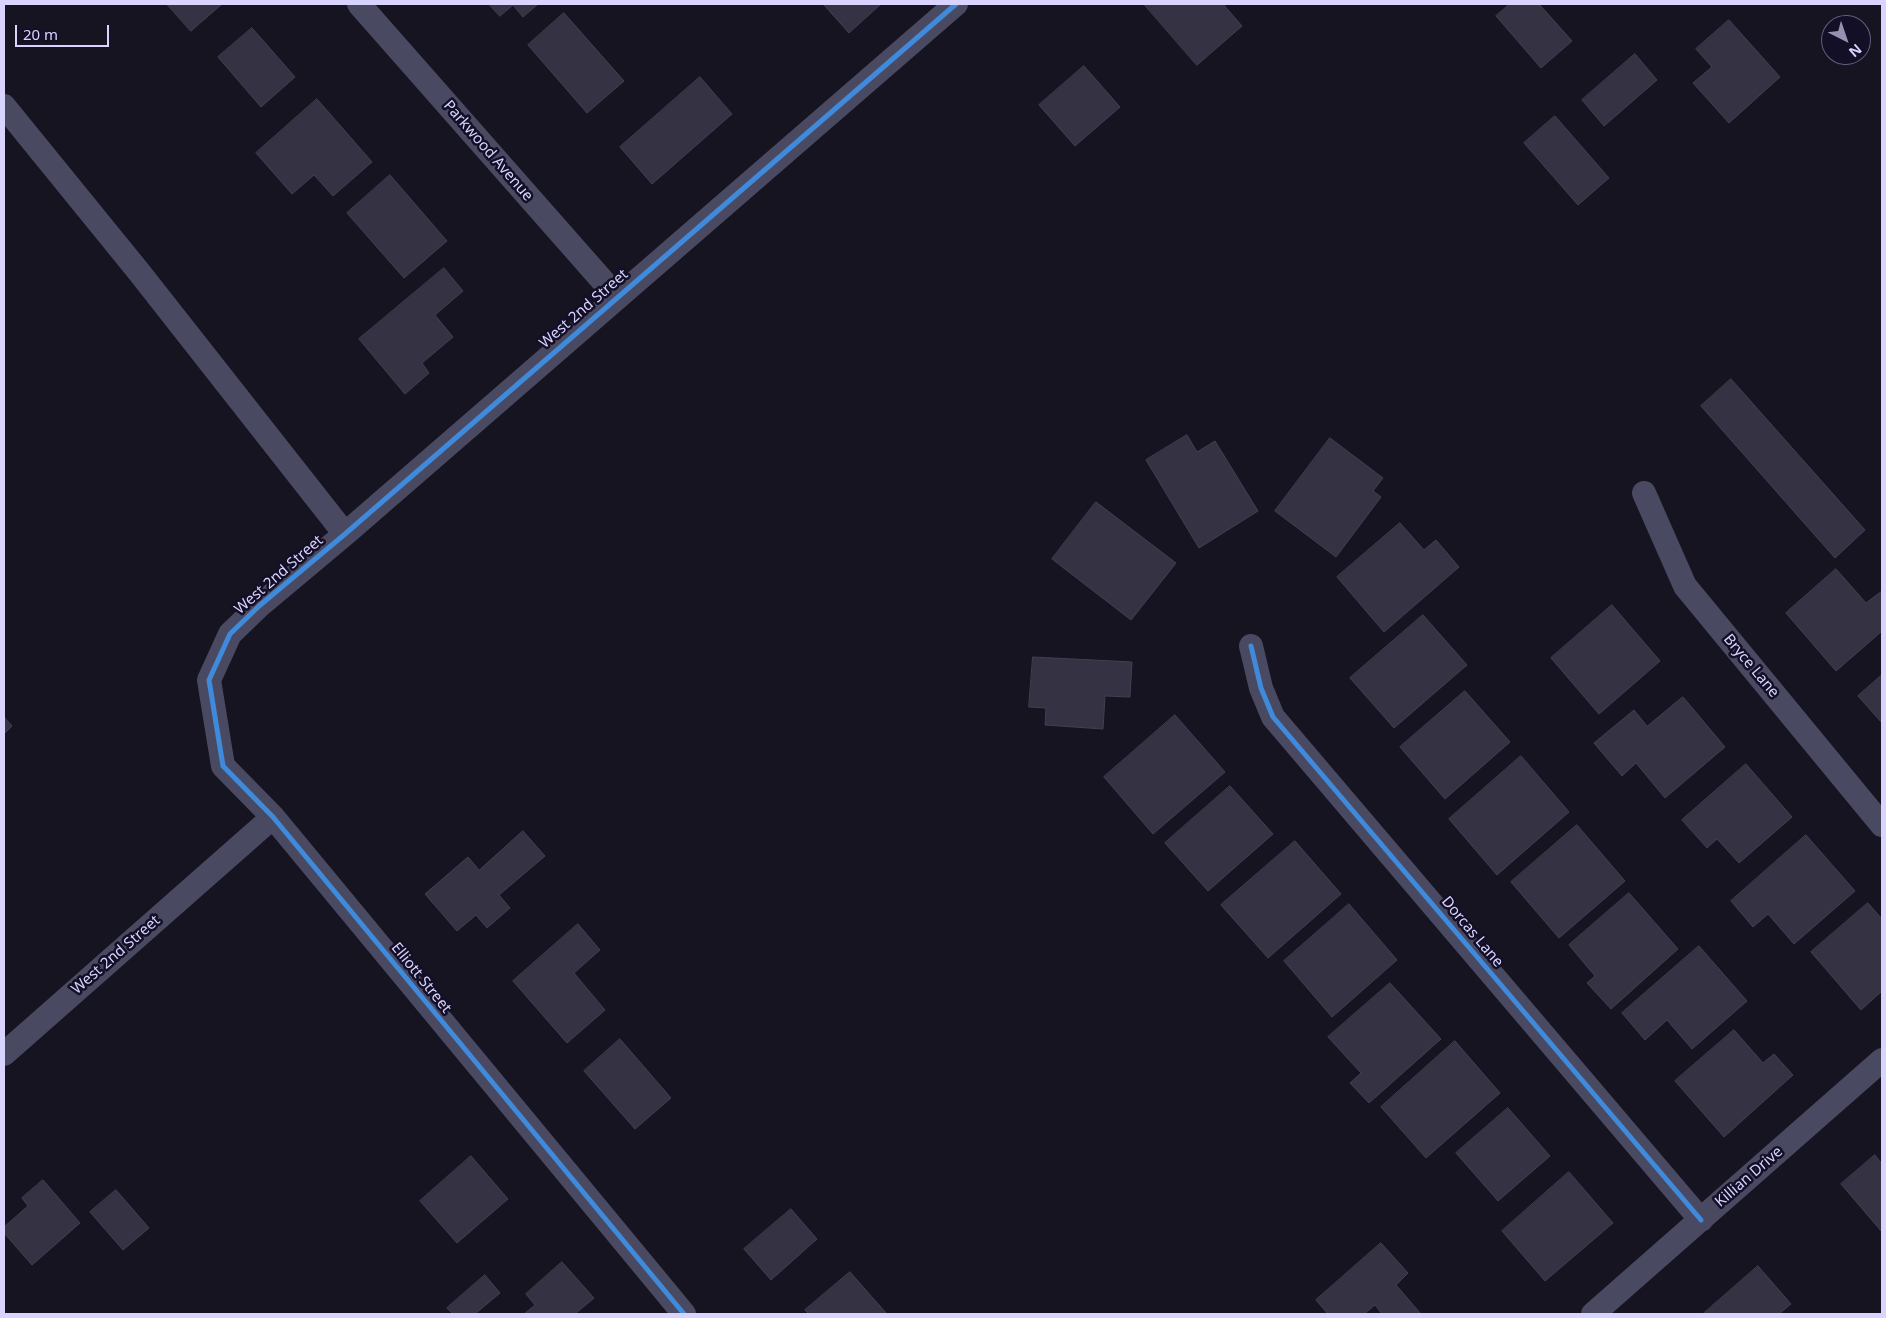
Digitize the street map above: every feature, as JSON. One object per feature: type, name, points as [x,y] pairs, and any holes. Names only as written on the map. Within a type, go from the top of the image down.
[{"type":"street","name":"Parkwood Avenue","points":[[359,4],[617,297]]},
{"type":"street","name":"West 2nd Street","points":[[230,634],[956,4]]},
{"type":"street","points":[[4,106],[145,280],[344,534]]},
{"type":"street","name":"Bryce Lane","points":[[1644,493],[1685,586],[1882,825]]},
{"type":"street","name":"Elliott Street","points":[[230,634],[209,680],[223,766],[273,817],[684,1314]]},
{"type":"street","name":"Dorcas Lane","points":[[1251,646],[1262,688],[1273,717],[1700,1220]]},
{"type":"street","name":"West 2nd Street","points":[[4,1054],[273,817]]},
{"type":"street","name":"Killian Drive","points":[[1593,1314],[1882,1060]]},
{"type":"building","points":[[167,4],[222,4],[191,31]]},
{"type":"building","points":[[489,4],[538,4],[523,17],[513,5],[500,16]]},
{"type":"building","points":[[881,4],[849,33],[824,5]]},
{"type":"building","points":[[1144,4],[1223,4],[1242,26],[1197,65]]},
{"type":"building","points":[[1510,4],[1539,4],[1572,41],[1541,68],[1496,16]]},
{"type":"building","points":[[564,13],[624,81],[587,113],[528,45]]},
{"type":"building","points":[[1729,20],[1780,77],[1729,123],[1693,83],[1712,67],[1696,49]]},
{"type":"building","points":[[252,28],[295,77],[261,107],[218,57]]},
{"type":"building","points":[[1635,54],[1657,80],[1604,126],[1582,100]]},
{"type":"building","points":[[1084,66],[1120,107],[1075,146],[1039,105]]},
{"type":"building","points":[[700,77],[732,114],[652,184],[620,147]]},
{"type":"building","points":[[317,99],[372,162],[333,196],[314,175],[292,194],[256,153]]},
{"type":"building","points":[[1555,116],[1609,178],[1578,205],[1524,143]]},
{"type":"building","points":[[390,175],[447,241],[404,278],[347,213]]},
{"type":"building","points":[[444,268],[463,291],[435,315],[453,337],[422,363],[429,373],[405,394],[359,339]]},
{"type":"building","points":[[1731,379],[1865,530],[1835,558],[1701,406]]},
{"type":"building","points":[[1187,435],[1197,452],[1215,441],[1258,511],[1199,548],[1146,460]]},
{"type":"building","points":[[1330,438],[1383,478],[1373,491],[1381,497],[1336,557],[1275,511]]},
{"type":"building","points":[[1096,502],[1176,563],[1131,620],[1052,559]]},
{"type":"building","points":[[1400,523],[1424,550],[1436,540],[1459,567],[1384,632],[1337,577]]},
{"type":"building","points":[[1836,569],[1866,603],[1882,591],[1882,631],[1836,671],[1786,613]]},
{"type":"building","points":[[1612,605],[1660,661],[1599,714],[1551,658]]},
{"type":"building","points":[[1423,615],[1467,665],[1394,728],[1350,678]]},
{"type":"building","points":[[1033,657],[1132,662],[1130,697],[1105,696],[1103,729],[1045,725],[1046,708],[1029,707]]},
{"type":"building","points":[[1882,675],[1882,723],[1858,696]]},
{"type":"building","points":[[1465,691],[1510,742],[1445,799],[1400,747]]},
{"type":"building","points":[[1683,697],[1725,747],[1665,798],[1636,763],[1622,776],[1594,743],[1634,710],[1647,726]]},
{"type":"building","points":[[1175,715],[1225,772],[1153,834],[1104,777]]},
{"type":"building","points":[[4,717],[12,726],[4,734]]},
{"type":"building","points":[[1521,756],[1569,812],[1497,875],[1449,819]]},
{"type":"building","points":[[1746,764],[1792,817],[1739,863],[1717,839],[1707,848],[1682,820]]},
{"type":"building","points":[[1230,786],[1273,834],[1208,891],[1165,843]]},
{"type":"building","points":[[1577,825],[1625,881],[1559,938],[1511,882]]},
{"type":"building","points":[[523,831],[545,856],[499,895],[510,908],[487,928],[476,915],[457,931],[425,894],[468,857],[479,870]]},
{"type":"building","points":[[1806,835],[1855,891],[1794,944],[1768,914],[1753,927],[1731,901]]},
{"type":"building","points":[[1295,841],[1341,894],[1268,958],[1221,905]]},
{"type":"building","points":[[1629,893],[1678,949],[1611,1009],[1587,983],[1595,976],[1569,945]]},
{"type":"building","points":[[1868,903],[1882,919],[1882,991],[1861,1010],[1811,952]]},
{"type":"building","points":[[1349,904],[1397,960],[1332,1017],[1284,961]]},
{"type":"building","points":[[578,924],[600,950],[574,973],[605,1010],[567,1043],[513,981]]},
{"type":"building","points":[[1699,946],[1747,1001],[1692,1049],[1667,1020],[1645,1040],[1622,1013]]},
{"type":"building","points":[[1390,983],[1441,1039],[1369,1103],[1350,1083],[1361,1073],[1328,1037]]},
{"type":"building","points":[[1734,1030],[1763,1063],[1774,1054],[1793,1075],[1724,1137],[1675,1081]]},
{"type":"building","points":[[620,1039],[671,1098],[635,1129],[584,1071]]},
{"type":"building","points":[[1455,1041],[1500,1093],[1426,1158],[1381,1107]]},
{"type":"building","points":[[1508,1108],[1550,1156],[1498,1201],[1456,1153]]},
{"type":"building","points":[[1875,1155],[1882,1164],[1882,1232],[1841,1184]]},
{"type":"building","points":[[471,1156],[508,1199],[457,1243],[420,1201]]},
{"type":"building","points":[[1569,1172],[1613,1223],[1545,1281],[1502,1231]]},
{"type":"building","points":[[43,1180],[80,1223],[32,1265],[4,1233],[4,1227],[28,1206],[22,1198]]},
{"type":"building","points":[[116,1190],[149,1228],[123,1250],[90,1212]]},
{"type":"building","points":[[791,1209],[817,1239],[771,1280],[744,1249]]},
{"type":"building","points":[[1381,1243],[1408,1273],[1396,1285],[1421,1314],[1382,1314],[1375,1305],[1364,1314],[1328,1314],[1316,1300]]},
{"type":"building","points":[[562,1262],[594,1298],[575,1314],[524,1314],[535,1305],[526,1294]]},
{"type":"building","points":[[1758,1266],[1791,1304],[1779,1314],[1703,1314]]},
{"type":"building","points":[[850,1272],[887,1314],[809,1314],[805,1310]]},
{"type":"building","points":[[485,1275],[500,1293],[475,1314],[453,1314],[447,1308]]},
{"type":"cycle path","points":[[684,1314],[273,817],[223,766],[209,680],[230,634],[259,606],[345,534],[956,4]]},
{"type":"cycle path","points":[[1251,646],[1261,688],[1273,717],[1701,1220]]}]
